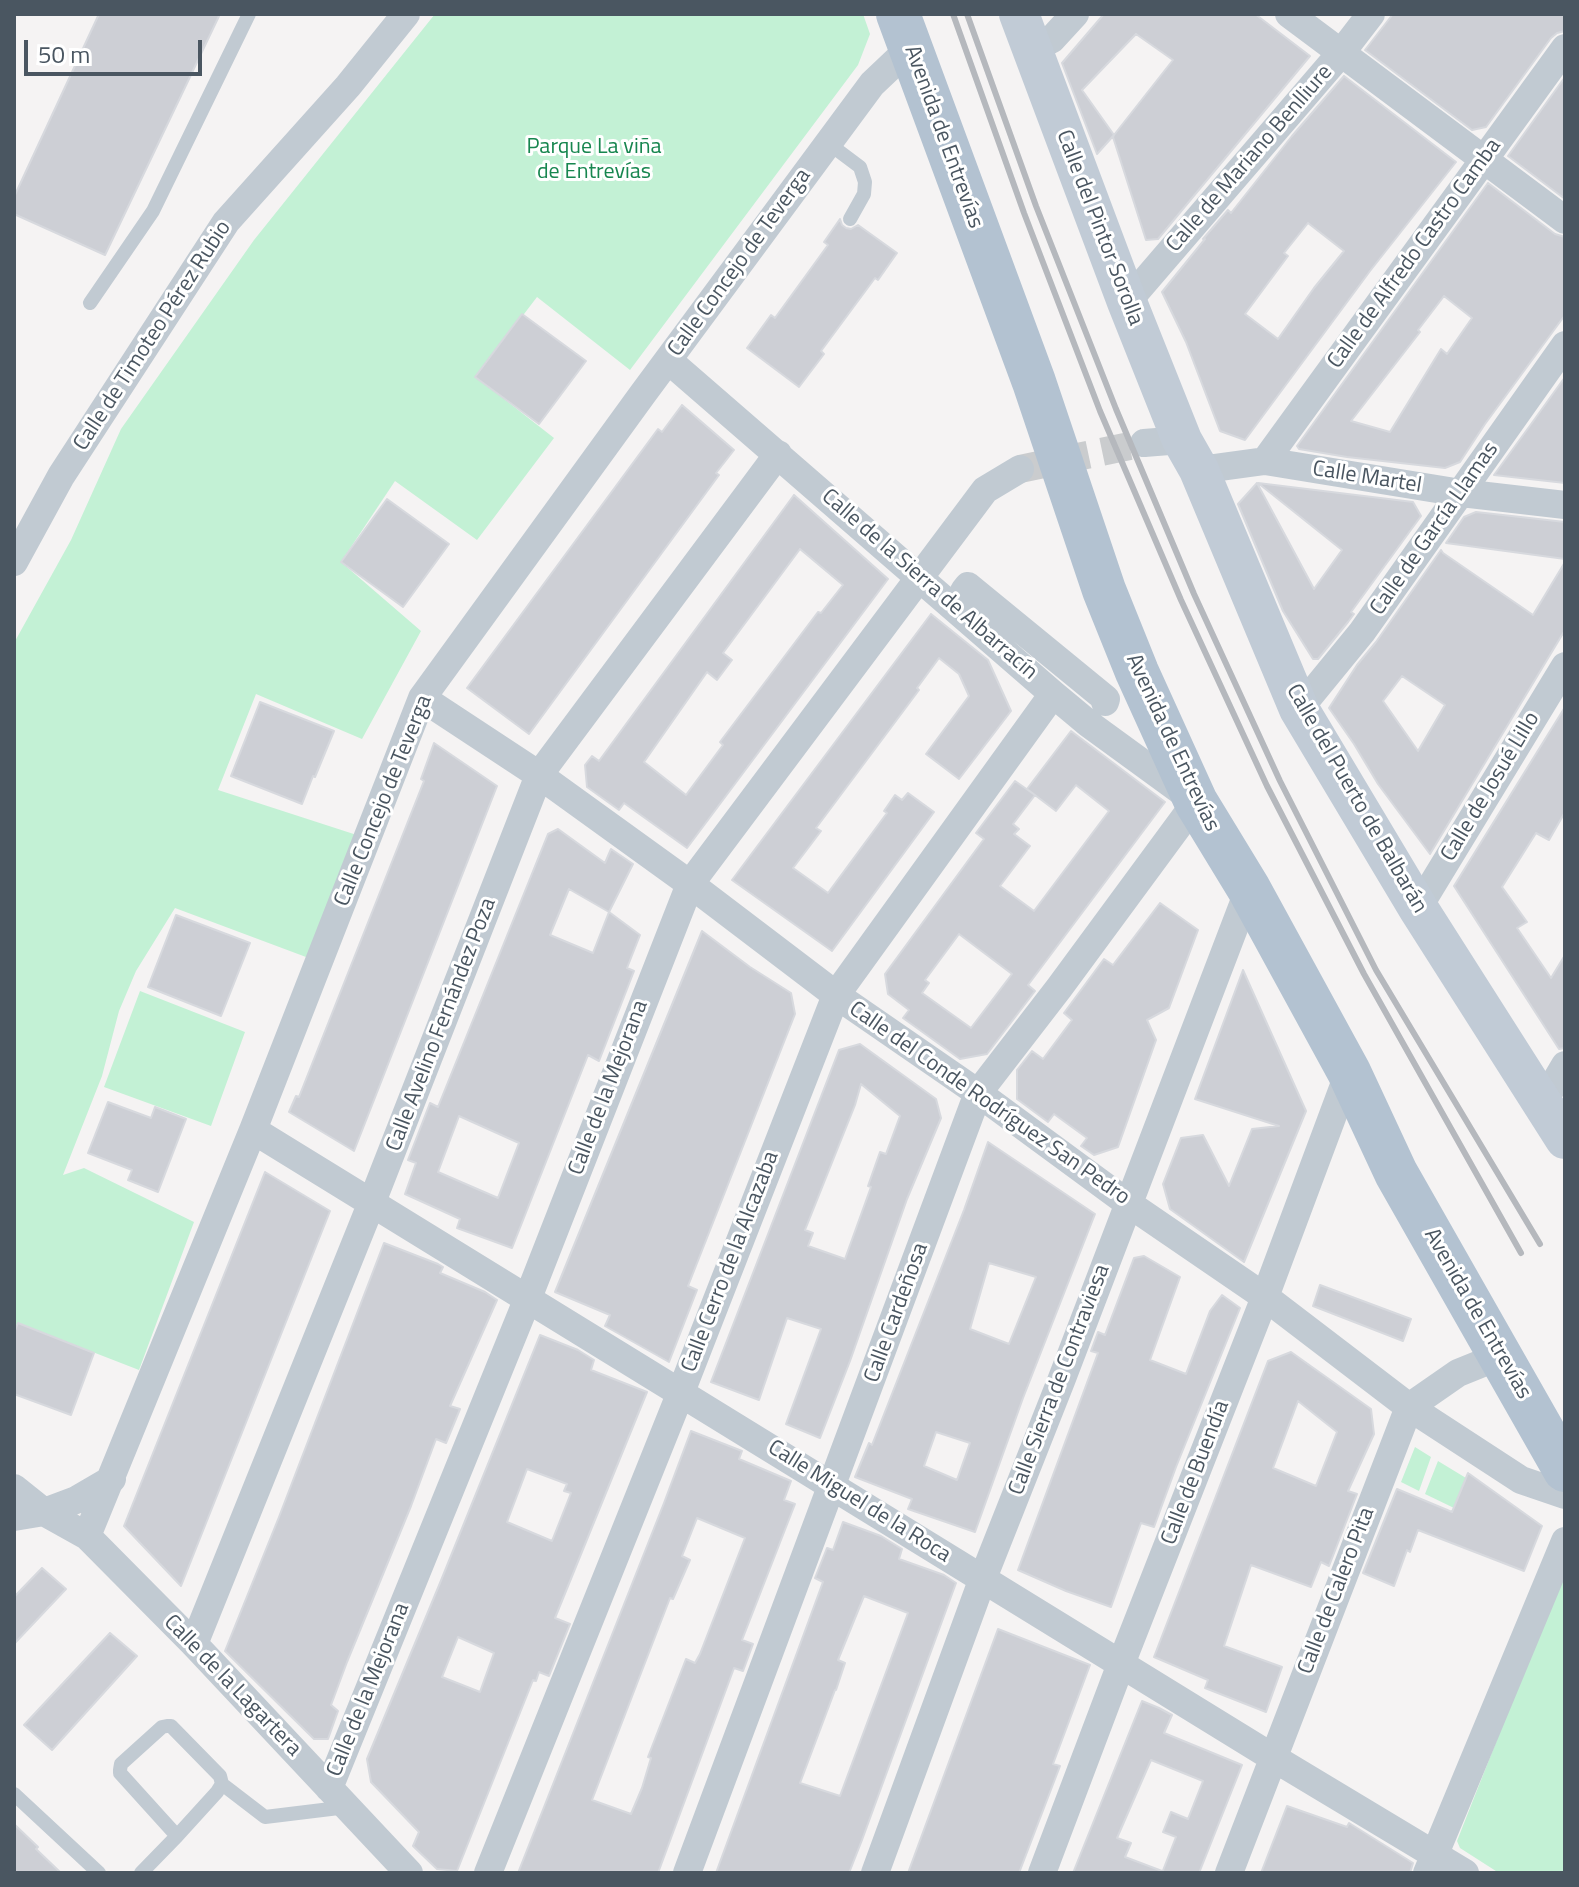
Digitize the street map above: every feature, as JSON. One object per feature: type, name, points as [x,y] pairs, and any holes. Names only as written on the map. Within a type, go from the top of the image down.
[{"type":"main road","name":"Avenida de Entrevías","points":[[904,31],[1034,382],[1104,590],[1196,802],[1249,889],[1349,1072],[1396,1173],[1565,1470]]},
{"type":"street","name":"Calle de Timoteo Pérez Rubio","points":[[14,562],[61,476],[226,222],[348,86],[406,14]]},
{"type":"street","points":[[1025,32],[1052,39],[1075,14]]},
{"type":"street","points":[[1289,14],[1565,220]]},
{"type":"street","name":"Calle de Mariano Benlliure","points":[[1127,302],[1371,14]]},
{"type":"street","name":"Calle Concejo de Teverga","points":[[87,1536],[253,1130],[422,698],[872,84],[904,31]]},
{"type":"street","name":"Calle del Pintor Sorolla","points":[[1025,32],[1127,302],[1175,451]]},
{"type":"street","name":"Calle de Alfredo Castro Camba","points":[[1265,461],[1565,48]]},
{"type":"street","name":"Calle de García Llamas","points":[[1299,709],[1362,632],[1565,345]]},
{"type":"street","name":"Calle de la Sierra de Albarracín","points":[[668,360],[1053,694],[1196,802]]},
{"type":"street","name":"Calle Martel","points":[[1175,451],[1265,461],[1461,493],[1565,505]]},
{"type":"street","name":"Calle del Puerto de Balbarán","points":[[1175,451],[1299,709],[1418,908],[1565,1139]]},
{"type":"street","name":"Calle Avelino Fernández Poza","points":[[194,1644],[539,775],[778,454]]},
{"type":"street","name":"Calle de la Mejorana","points":[[338,1797],[690,884],[985,490],[1020,469]]},
{"type":"street","points":[[964,591],[968,586],[1106,699],[1105,702]]},
{"type":"street","name":"Calle de Josué Lillo","points":[[1418,908],[1565,666]]},
{"type":"street","name":"Calle Cerro de la Alcazaba","points":[[488,1873],[836,995],[1053,694]]},
{"type":"street","name":"Calle del Conde Rodríguez San Pedro","points":[[422,698],[539,775],[836,995],[1265,1297],[1409,1407],[1521,1480],[1565,1495]]},
{"type":"street","name":"Calle Cardeñosa","points":[[687,1873],[978,1093],[1196,802]]},
{"type":"street","name":"Calle Sierra de Contraviesa","points":[[875,1873],[983,1578],[1249,889]]},
{"type":"street","points":[[1542,1104],[1565,1065]]},
{"type":"street","name":"Calle de Buendía","points":[[1042,1873],[1349,1072]]},
{"type":"street","name":"Calle Miguel de la Roca","points":[[253,1130],[1272,1757],[1431,1863],[1465,1873]]},
{"type":"street","points":[[1409,1407],[1458,1373],[1500,1356]]},
{"type":"street","name":"Calle de Calero Pita","points":[[1229,1873],[1409,1407]]},
{"type":"street","points":[[14,1517],[44,1512],[86,1496],[112,1479]]},
{"type":"street","points":[[14,1488],[44,1512]]},
{"type":"street","name":"Calle de la Lagartera","points":[[44,1512],[87,1536],[194,1644],[409,1873]]},
{"type":"street","points":[[1431,1863],[1565,1541]]},
{"type":"lane","points":[[90,303],[153,211],[249,14]]},
{"type":"lane","points":[[828,143],[860,167],[865,182],[864,194],[850,219]]},
{"type":"lane","points":[[177,1836],[120,1773],[121,1764],[162,1727],[171,1726],[220,1776],[222,1784],[265,1817],[338,1797]]},
{"type":"lane","points":[[141,1873],[222,1784]]},
{"type":"lane","points":[[14,1794],[99,1873]]},
{"type":"green space","name":"Parque La viña de Entrevías","points":[[435,14],[863,14],[870,34],[858,65],[630,370],[537,297],[476,377],[554,438],[477,540],[395,481],[341,562],[421,631],[362,739],[256,694],[218,790],[366,838],[314,960],[175,908],[136,971],[119,1011],[102,1076],[63,1175],[84,1168],[194,1222],[139,1370],[18,1323],[14,1328],[14,643],[71,540],[121,429],[254,240]]},
{"type":"green space","points":[[140,991],[245,1032],[211,1126],[104,1087]]},
{"type":"green space","points":[[1415,1447],[1431,1457],[1419,1491],[1401,1482]]},
{"type":"green space","points":[[1438,1461],[1466,1478],[1454,1508],[1425,1494]]},
{"type":"green space","points":[[1565,1567],[1565,1873],[1499,1873],[1460,1848],[1457,1841]]},
{"type":"building","points":[[99,14],[220,14],[105,255],[14,214],[14,197]]},
{"type":"building","points":[[1104,14],[1255,14],[1310,56],[1158,239],[1146,240],[1114,135],[1097,154],[1062,63]],"holes":[[[1136,34],[1173,60],[1114,135],[1082,90]]]},
{"type":"building","points":[[1393,14],[1565,14],[1565,31],[1551,38],[1486,127],[1472,130],[1365,50]]},
{"type":"building","points":[[1344,76],[1456,162],[1370,271],[1245,440],[1220,431],[1186,342],[1162,292],[1228,210],[1231,213]],"holes":[[[1308,223],[1344,251],[1278,339],[1245,314],[1288,256],[1284,253]]]},
{"type":"building","points":[[1565,77],[1565,199],[1508,156]]},
{"type":"building","points":[[1488,183],[1555,234],[1565,237],[1565,315],[1460,462],[1445,468],[1347,457],[1299,449],[1297,446]],"holes":[[[1444,296],[1472,318],[1447,354],[1441,349],[1390,432],[1351,421]]]},
{"type":"building","points":[[840,219],[846,228],[858,225],[897,253],[821,351],[824,354],[799,387],[747,348],[771,315],[775,318],[828,245],[824,242]]},
{"type":"building","points":[[522,314],[586,361],[539,424],[475,377]]},
{"type":"building","points":[[1565,377],[1565,483],[1494,475],[1529,427]]},
{"type":"building","points":[[682,405],[734,450],[716,473],[719,475],[529,734],[467,688],[658,429],[662,432]]},
{"type":"building","points":[[1257,483],[1314,589],[1342,550],[1258,483],[1413,502],[1421,516],[1351,612],[1354,614],[1318,659],[1313,659],[1283,611],[1238,504]]},
{"type":"building","points":[[794,495],[888,579],[687,848],[624,803],[619,810],[587,787],[585,765],[592,756],[599,761]],"holes":[[[800,549],[843,585],[821,613],[818,612],[720,742],[723,745],[686,795],[644,762],[707,672],[717,680],[732,660],[723,653]]]},
{"type":"building","points":[[387,499],[449,544],[403,607],[341,562]]},
{"type":"building","points":[[1476,512],[1565,522],[1565,559],[1446,543],[1464,517]]},
{"type":"building","points":[[1441,550],[1533,615],[1565,562],[1565,630],[1430,854],[1378,784],[1329,708]],"holes":[[[1402,676],[1445,705],[1418,751],[1383,701]]]},
{"type":"building","points":[[931,614],[988,660],[1011,711],[959,779],[926,754],[969,696],[959,674],[939,658],[917,688],[919,690],[816,828],[821,831],[793,868],[828,893],[887,813],[884,811],[895,795],[902,800],[908,793],[934,812],[832,951],[732,880]]},
{"type":"building","points":[[260,702],[334,731],[302,804],[231,776]]},
{"type":"building","points":[[1565,707],[1565,812],[1549,840],[1536,833],[1502,887],[1527,922],[1517,928],[1551,978],[1565,955],[1565,1048],[1559,1049],[1454,886]]},
{"type":"building","points":[[1071,731],[1165,802],[1028,985],[1035,991],[987,1054],[960,1059],[903,1018],[909,1010],[888,994],[885,974],[984,839],[976,833],[1015,781],[1034,794],[1027,789]],"holes":[[[1076,785],[1109,811],[1034,911],[1000,886],[1030,846],[1014,834],[1019,829],[1013,824],[1035,795],[1056,811]],[[959,934],[1012,974],[971,1028],[922,993],[929,983],[925,980]]]},
{"type":"building","points":[[434,743],[497,786],[354,1151],[289,1112],[296,1096],[299,1097],[424,781],[421,779]]},
{"type":"building","points":[[558,829],[605,863],[611,849],[633,864],[609,912],[640,935],[627,968],[634,971],[599,1061],[588,1055],[512,1248],[457,1228],[460,1219],[405,1194],[416,1163],[408,1160],[430,1103],[438,1107],[548,834]],"holes":[[[569,889],[609,912],[593,953],[550,935]],[[459,1116],[519,1143],[498,1198],[438,1172]]]},
{"type":"building","points":[[1160,903],[1198,930],[1169,1008],[1147,1020],[1156,1040],[1118,1147],[1094,1155],[1081,1146],[1087,1138],[1054,1114],[1048,1122],[1017,1099],[1017,1070],[1032,1051],[1043,1059],[1072,1020],[1064,1013],[1104,959],[1113,965]]},
{"type":"building","points":[[176,915],[250,943],[221,1016],[148,987]]},
{"type":"building","points":[[702,931],[791,993],[795,1014],[688,1286],[697,1290],[669,1362],[605,1326],[610,1315],[555,1292]]},
{"type":"building","points":[[1243,970],[1306,1111],[1244,1262],[1170,1209],[1163,1184],[1181,1138],[1203,1135],[1229,1186],[1252,1129],[1279,1126],[1195,1099]]},
{"type":"building","points":[[860,1044],[936,1099],[941,1118],[907,1199],[820,1438],[786,1424],[821,1329],[787,1318],[759,1400],[711,1382],[839,1050]],"holes":[[[861,1084],[900,1116],[886,1154],[880,1152],[845,1259],[808,1246],[813,1233],[805,1230]]]},
{"type":"building","points":[[108,1102],[151,1118],[155,1107],[186,1119],[158,1192],[128,1180],[132,1170],[88,1153]]},
{"type":"building","points":[[988,1142],[1095,1214],[1023,1398],[975,1532],[908,1509],[912,1499],[855,1477],[869,1443],[872,1445]],"holes":[[[989,1263],[1036,1277],[1009,1344],[970,1329]],[[936,1432],[970,1443],[957,1480],[924,1466]]]},
{"type":"building","points":[[265,1172],[330,1211],[181,1586],[124,1526]]},
{"type":"building","points":[[384,1243],[438,1264],[443,1267],[440,1273],[497,1300],[450,1406],[460,1409],[446,1443],[436,1439],[347,1662],[331,1705],[338,1711],[328,1739],[314,1739],[225,1651]]},
{"type":"building","points":[[1144,1256],[1180,1277],[1150,1360],[1186,1374],[1210,1311],[1222,1295],[1240,1308],[1154,1527],[1141,1523],[1111,1607],[1018,1570],[1098,1353],[1091,1351],[1098,1332],[1105,1335],[1134,1258]]},
{"type":"building","points":[[1320,1285],[1411,1319],[1403,1341],[1313,1306]]},
{"type":"building","points":[[18,1323],[94,1353],[71,1415],[14,1394],[14,1333]]},
{"type":"building","points":[[540,1335],[594,1360],[591,1370],[647,1392],[555,1618],[570,1624],[549,1676],[539,1672],[536,1681],[533,1680],[457,1871],[437,1869],[413,1846],[419,1832],[371,1782],[367,1759]],"holes":[[[527,1469],[567,1484],[564,1491],[571,1493],[552,1541],[507,1522]],[[458,1637],[494,1653],[480,1692],[442,1677]]]},
{"type":"building","points":[[1291,1352],[1371,1409],[1374,1434],[1348,1491],[1357,1494],[1329,1566],[1321,1562],[1311,1587],[1251,1565],[1224,1646],[1282,1667],[1266,1712],[1205,1688],[1208,1680],[1154,1657],[1268,1361]],"holes":[[[1298,1401],[1337,1432],[1316,1486],[1273,1468]]]},
{"type":"building","points":[[691,1431],[742,1451],[739,1459],[791,1481],[784,1500],[795,1504],[742,1640],[753,1644],[743,1671],[734,1668],[658,1873],[518,1873]],"holes":[[[697,1518],[745,1538],[700,1654],[695,1663],[686,1659],[648,1757],[651,1758],[631,1814],[592,1800],[670,1598],[673,1599],[690,1560],[682,1556]]]},
{"type":"building","points":[[1468,1473],[1542,1526],[1524,1571],[1418,1530],[1394,1586],[1363,1573],[1397,1489],[1452,1512]]},
{"type":"building","points":[[843,1522],[881,1536],[902,1549],[899,1559],[944,1575],[956,1583],[849,1873],[716,1873],[823,1582],[815,1578],[827,1548],[833,1550]],"holes":[[[864,1596],[908,1613],[840,1796],[800,1783],[836,1690],[845,1663],[838,1660]]]},
{"type":"building","points":[[42,1568],[66,1589],[14,1644],[14,1597]]},
{"type":"building","points":[[998,1629],[1090,1665],[1053,1764],[1060,1766],[1019,1873],[908,1873]]},
{"type":"building","points":[[110,1633],[137,1656],[52,1750],[24,1725]]},
{"type":"building","points":[[1142,1701],[1172,1715],[1164,1733],[1242,1765],[1199,1873],[1162,1873],[1073,1873]],"holes":[[[1151,1760],[1203,1781],[1188,1819],[1171,1812],[1163,1832],[1176,1837],[1162,1873],[1125,1857],[1131,1843],[1117,1838]]]},
{"type":"building","points":[[1287,1806],[1347,1827],[1349,1823],[1413,1863],[1410,1873],[1261,1873]]},
{"type":"building","points":[[14,1824],[38,1847],[36,1849],[61,1873],[14,1873]]},
{"type":"tunnel","points":[[1020,469],[1144,443]]},
{"type":"railway","points":[[953,14],[1024,213],[1100,411],[1181,600],[1267,786],[1364,974],[1521,1253]]},
{"type":"railway","points":[[967,14],[1036,206],[1116,409],[1194,594],[1280,781],[1376,970],[1540,1244]]}]
